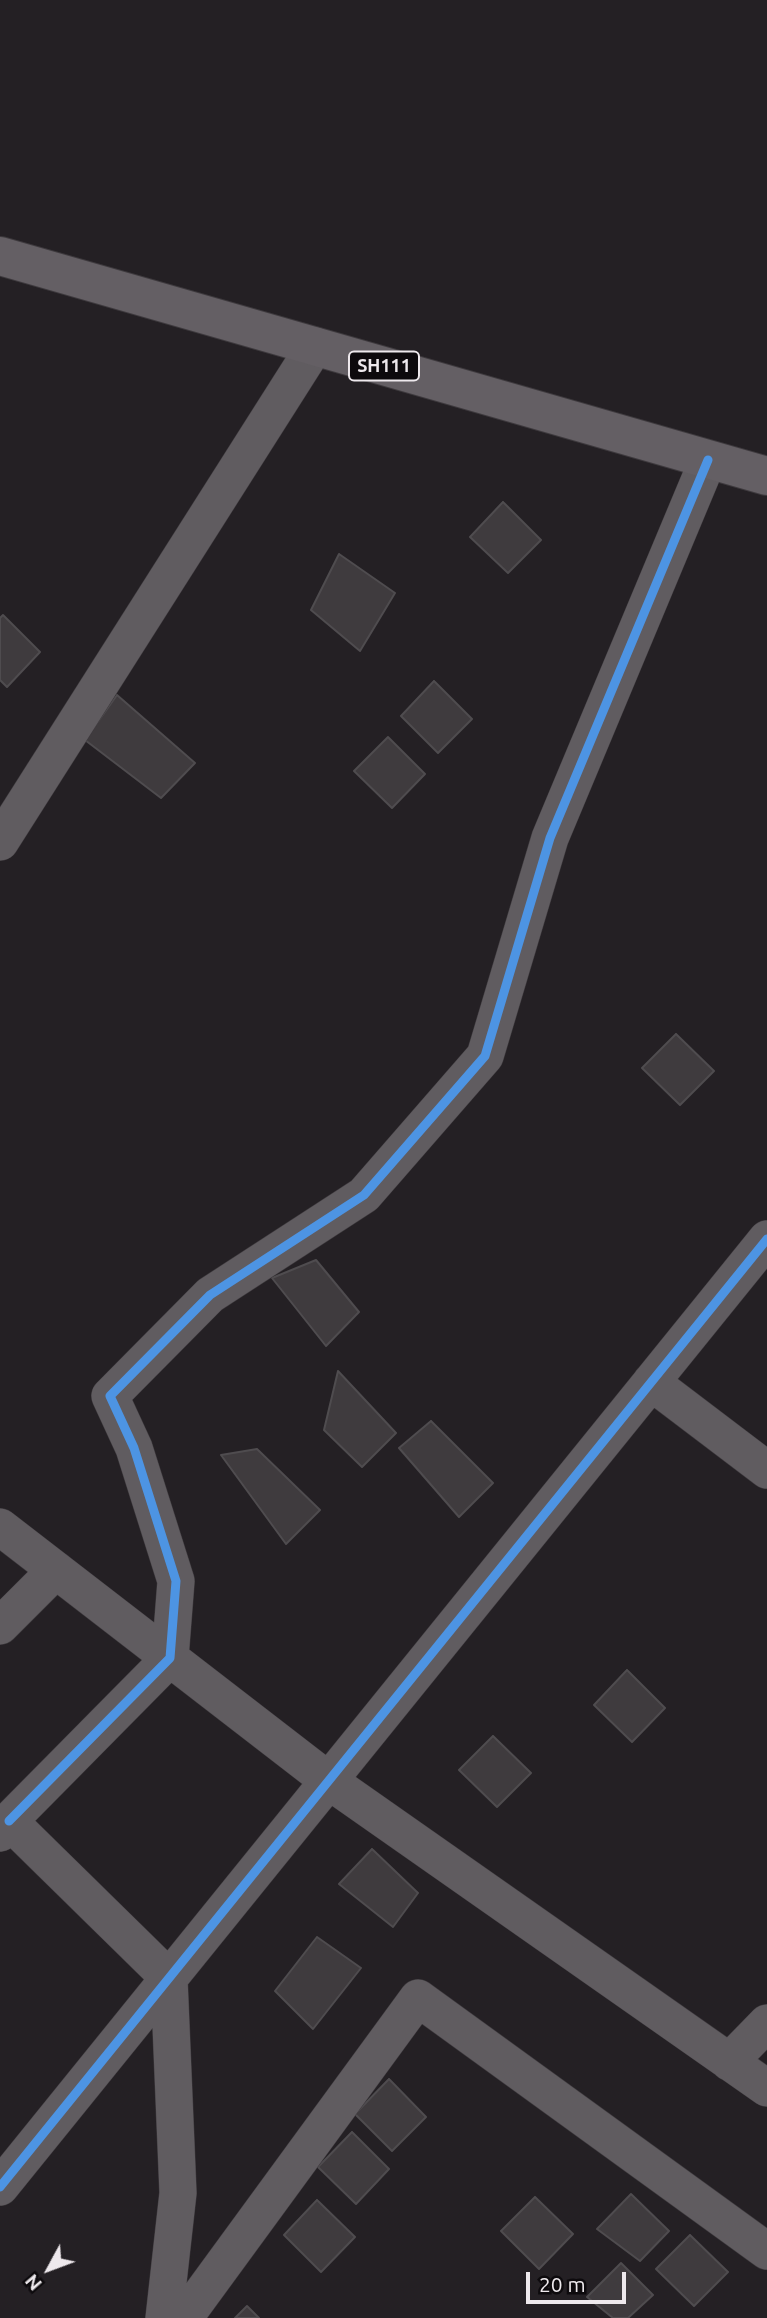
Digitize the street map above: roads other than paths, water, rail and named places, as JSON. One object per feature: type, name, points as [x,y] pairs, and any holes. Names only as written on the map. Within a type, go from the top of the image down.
[{"type":"main road","name":"SH111","points":[[0,256],[767,477]]},
{"type":"street","points":[[0,842],[315,346]]},
{"type":"street","points":[[164,2318],[178,2193],[169,1978],[4,1827],[170,1658],[176,1581],[134,1448],[110,1396],[209,1295],[364,1195],[485,1056],[550,838],[708,460]]},
{"type":"street","points":[[0,2187],[767,1239]]},
{"type":"street","points":[[651,1382],[767,1470]]},
{"type":"street","points":[[0,1527],[329,1781],[767,2088]]},
{"type":"street","points":[[0,1626],[56,1570]]},
{"type":"street","points":[[184,2318],[418,1998],[767,2251]]},
{"type":"street","points":[[729,2062],[767,2023]]}]
